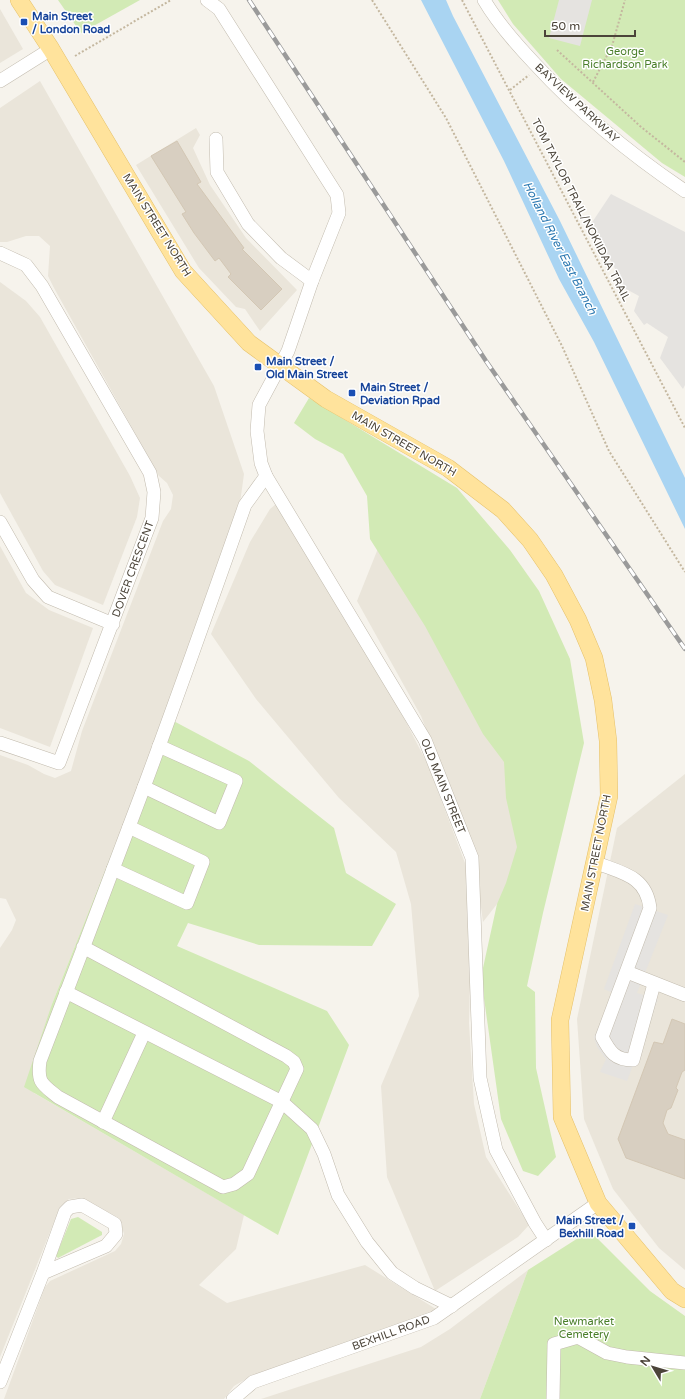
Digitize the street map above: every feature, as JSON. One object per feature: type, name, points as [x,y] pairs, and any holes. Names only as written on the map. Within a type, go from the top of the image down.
[{"type":"main road","name":"MAIN STREET NORTH","points":[[20,0],[51,49],[183,271],[249,343],[326,399],[448,468],[503,510],[530,540],[554,575],[578,620],[594,658],[603,700],[608,741],[609,796],[560,1020],[562,1117],[598,1203],[672,1291],[685,1299]]},
{"type":"street","name":"OLD MAIN STREET","points":[[207,0],[219,9],[337,194],[339,213],[312,281],[288,351],[259,405],[257,431],[261,462],[266,476],[425,740],[472,858],[480,1078],[496,1150],[535,1223],[546,1240]]},
{"type":"street","name":"BAYVIEW PARKWAY","points":[[484,0],[493,14],[538,67],[606,133],[685,191]]},
{"type":"street","points":[[0,81],[51,49]]},
{"type":"street","points":[[216,139],[217,172],[248,224],[281,258],[312,281]]},
{"type":"street","name":"DOVER CRESCENT","points":[[0,253],[30,260],[150,473],[154,492],[152,518],[59,763],[0,743]]},
{"type":"street","points":[[83,947],[290,1059],[297,1069],[248,1174],[234,1184],[223,1187],[103,1122],[58,1097],[43,1085],[38,1076],[40,1061],[83,947],[129,827],[144,786],[160,746],[245,505],[266,476]]},
{"type":"street","points":[[0,522],[33,580],[48,597],[113,624]]},
{"type":"street","points":[[144,786],[219,823],[236,781],[160,746]]},
{"type":"street","points":[[113,869],[188,903],[204,862],[129,827]]},
{"type":"street","points":[[594,862],[638,880],[649,896],[650,908],[602,1038],[610,1053],[624,1060],[633,1060],[654,984]]},
{"type":"street","points":[[627,972],[654,984],[685,995]]},
{"type":"street","points":[[66,992],[282,1102],[312,1129],[324,1154],[338,1195],[367,1242],[392,1273],[415,1288],[452,1306]]},
{"type":"street","points":[[103,1122],[144,1033]]},
{"type":"street","name":"BEXHILL ROAD","points":[[233,1399],[253,1382],[434,1318],[598,1203]]},
{"type":"street","points":[[0,1382],[43,1273],[62,1218],[70,1207],[82,1205],[115,1224],[116,1234],[111,1243],[43,1273]]},
{"type":"street","points":[[553,1399],[554,1344],[578,1337],[607,1353],[627,1357],[685,1363]]},
{"type":"path","points":[[75,56],[171,0]]},
{"type":"path","points":[[372,0],[446,118],[562,346],[609,451],[685,572]]},
{"type":"path","name":"TOM TAYLOR TRAIL/NOKIIDAA TRAIL","points":[[462,0],[685,428]]},
{"type":"path","points":[[593,82],[612,46],[625,0]]},
{"type":"path","points":[[556,50],[640,126],[685,162]]},
{"type":"path","points":[[510,90],[538,67]]},
{"type":"shaded area","points":[[559,0],[592,0],[580,46],[549,38]]},
{"type":"shaded area","points":[[0,9],[23,49],[0,63]]},
{"type":"shaded area","points":[[40,81],[214,386],[244,474],[240,503],[166,717],[52,1004],[34,1093],[244,1215],[236,1249],[199,1285],[227,1303],[365,1265],[436,1309],[414,1321],[253,1375],[234,1386],[224,1399],[4,1399],[45,1287],[50,1281],[115,1251],[121,1244],[124,1234],[119,1218],[82,1198],[69,1199],[60,1207],[0,1357],[0,948],[12,930],[16,920],[6,899],[0,898],[0,755],[28,765],[55,778],[71,771],[82,731],[163,521],[171,509],[173,495],[167,483],[159,476],[48,276],[50,246],[39,236],[26,236],[7,242],[0,242],[0,108]]},
{"type":"shaded area","points":[[196,128],[200,135],[193,148],[210,185],[246,238],[297,290],[260,331],[245,309],[236,307],[199,268],[136,165]]},
{"type":"shaded area","points":[[611,194],[685,232],[685,385],[683,389],[660,358],[668,337],[647,323],[644,325],[634,311],[639,296],[626,289],[591,224]]},
{"type":"shaded area","points":[[0,282],[26,301],[40,317],[130,476],[140,498],[137,517],[103,605],[55,585],[43,571],[0,493]]},
{"type":"shaded area","points":[[405,481],[487,572],[524,887],[497,904],[483,922],[474,856],[455,802],[421,716],[357,601]]},
{"type":"shaded area","points":[[276,504],[380,673],[406,722],[428,765],[468,871],[471,942],[469,1023],[474,1104],[486,1157],[529,1225],[518,1237],[435,1291],[387,1177],[381,1086],[419,996],[411,904],[396,852],[339,798],[256,699],[211,634],[250,542],[270,509]]},
{"type":"shaded area","points":[[0,546],[26,593],[49,610],[93,628],[50,747],[0,728]]},
{"type":"shaded area","points":[[685,774],[685,1270],[659,1248],[613,1189],[584,1119],[577,1019],[617,828]]},
{"type":"shaded area","points":[[635,904],[668,915],[637,993],[658,999],[627,1081],[600,1072],[606,1059],[597,1047],[594,1037],[615,994],[604,989]]},
{"type":"shaded area","points":[[528,1270],[480,1399],[261,1399],[421,1347],[450,1329]]},
{"type":"green space","points":[[58,0],[140,0],[81,33]]},
{"type":"green space","name":"George Richardson Park","points":[[498,0],[685,0],[685,177],[662,163],[561,79],[513,24]]},
{"type":"green space","points":[[309,398],[457,488],[510,550],[539,591],[570,659],[584,743],[527,986],[535,992],[536,1068],[556,1157],[538,1176],[523,1171],[501,1119],[481,977],[497,904],[506,883],[517,847],[506,798],[504,762],[483,734],[425,626],[370,539],[367,496],[343,454],[315,439],[294,423]]},
{"type":"green space","points":[[166,717],[249,761],[334,828],[346,873],[396,904],[372,946],[259,945],[188,923],[177,946],[327,1011],[349,1045],[278,1235],[24,1087],[52,1004]]},
{"type":"green space","points":[[78,1217],[102,1232],[102,1235],[58,1258],[56,1256],[71,1219]]},
{"type":"green space","name":"Newmarket Cemetery","points":[[586,1233],[595,1236],[650,1291],[685,1316],[685,1399],[480,1399],[528,1270]]},
{"type":"water","name":"Holland River East Branch","points":[[421,0],[446,0],[560,221],[685,478],[685,529],[594,342],[559,279],[504,161]]},
{"type":"building","points":[[177,141],[201,182],[197,184],[244,248],[242,249],[282,289],[261,310],[228,277],[231,274],[219,258],[215,261],[194,233],[182,214],[186,212],[151,156]]},
{"type":"building","points":[[672,1019],[685,1024],[685,1070],[682,1072],[676,1088],[678,1090],[671,1108],[667,1110],[663,1123],[668,1134],[685,1140],[685,1179],[626,1158],[618,1139],[654,1042],[663,1044]]},
{"type":"railway","points":[[249,0],[486,361],[685,649]]},
{"type":"place","name":"Main Street / London Road","points":[[24,22]]},
{"type":"place","name":"Main Street / Old Main Street","points":[[258,367]]},
{"type":"place","name":"Main Street / Deviation Rpad","points":[[352,393]]},
{"type":"place","name":"Main Street / Bexhill Road","points":[[632,1226]]}]
